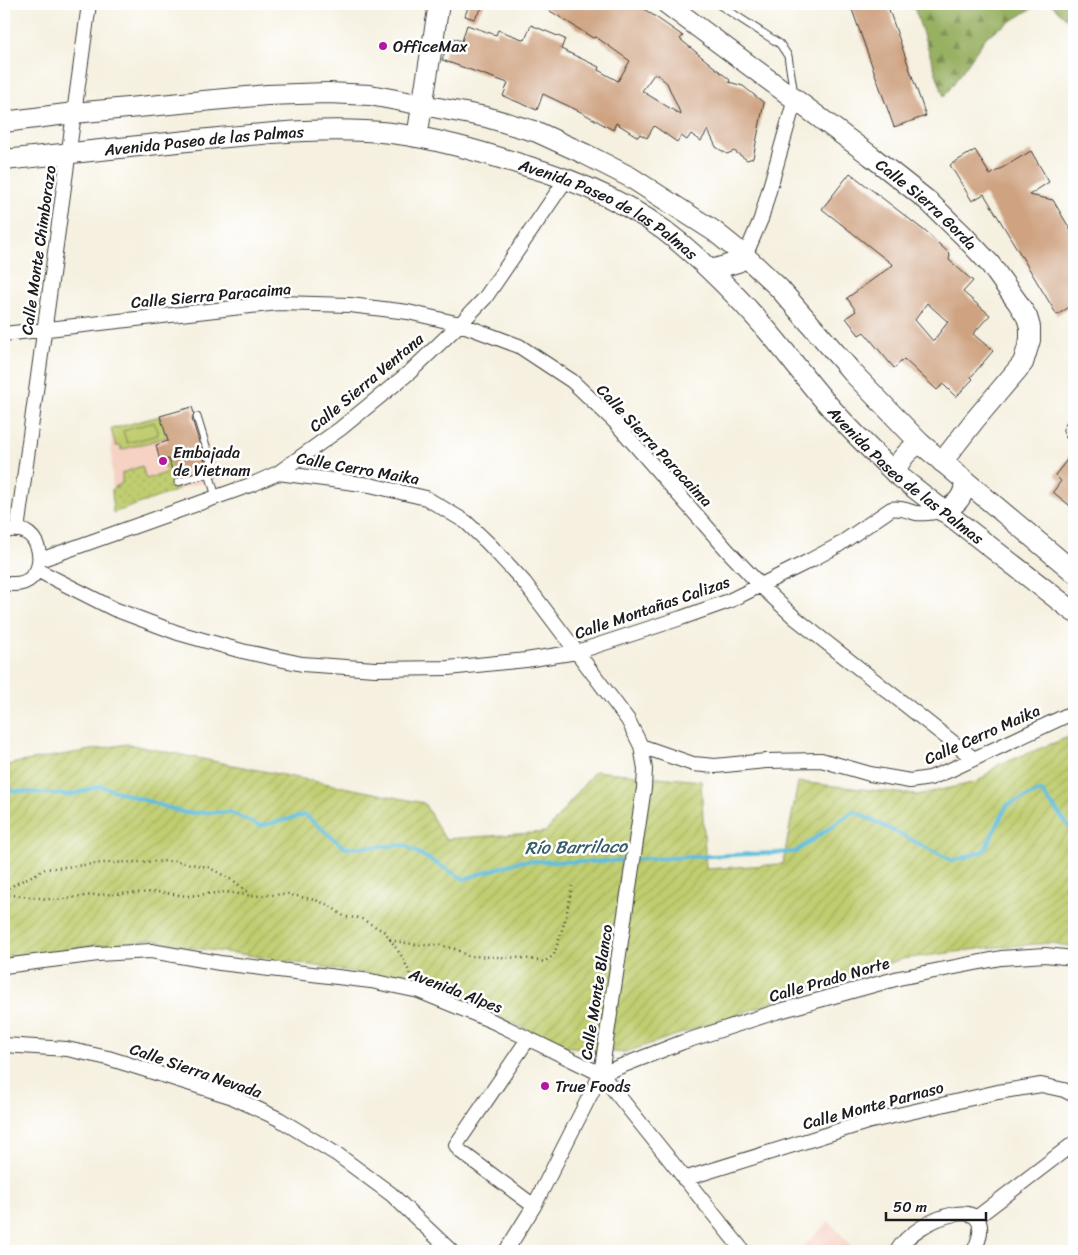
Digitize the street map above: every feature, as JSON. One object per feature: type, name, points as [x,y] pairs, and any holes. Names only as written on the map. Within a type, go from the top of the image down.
[{"type":"main road","points":[[417,137],[439,4]]},
{"type":"main road","name":"Calle Sierra Gorda","points":[[667,4],[871,156],[928,201],[990,264],[1027,317],[1030,327],[1030,340],[1023,363],[942,462]]},
{"type":"main road","name":"Avenida Paseo de las Palmas","points":[[4,122],[74,113],[267,95],[328,93],[370,95],[486,117],[537,132],[630,177],[714,231],[745,256],[779,288],[852,372],[920,443],[1074,572]]},
{"type":"main road","name":"Avenida Paseo de las Palmas","points":[[4,160],[274,133],[332,130],[365,131],[417,137],[498,157],[567,178],[615,200],[676,240],[711,270],[767,330],[829,406],[868,448],[895,473],[942,511],[1074,612]]},
{"type":"main road","points":[[711,270],[738,262],[745,256]]},
{"type":"main road","points":[[895,473],[904,455],[920,443]]},
{"type":"main road","points":[[942,511],[952,507],[959,501],[964,492],[965,482]]},
{"type":"street","name":"Calle Monte Chimborazo","points":[[11,531],[44,330],[89,4]]},
{"type":"street","points":[[745,256],[761,219],[795,99]]},
{"type":"street","name":"Calle Sierra Ventana","points":[[4,583],[19,584],[32,576],[38,565],[278,473],[302,457],[411,371],[485,298],[567,178]]},
{"type":"street","name":"Calle Sierra Paracaima","points":[[4,334],[278,303],[350,305],[408,312],[460,324],[519,346],[572,382],[614,421],[721,543],[761,586],[794,617],[974,759]]},
{"type":"street","name":"Calle Cerro Maika","points":[[278,473],[370,485],[426,498],[466,522],[524,582],[628,720],[641,746],[693,764],[715,766],[766,761],[821,760],[870,774],[910,781],[930,778],[1074,712]]},
{"type":"street","name":"Calle Montañas Calizas","points":[[38,565],[114,609],[178,633],[242,651],[302,664],[375,669],[448,668],[526,660],[577,652],[729,601],[837,546],[891,508],[924,513],[942,511]]},
{"type":"street","points":[[11,531],[26,533],[37,544],[40,552],[38,565]]},
{"type":"street","name":"Calle Monte Blanco","points":[[506,1251],[534,1206],[601,1074],[644,788],[645,769],[641,746]]},
{"type":"street","name":"Avenida Alpes","points":[[4,966],[98,954],[150,951],[220,963],[371,981],[419,991],[492,1021],[601,1074],[743,1251]]},
{"type":"street","name":"Calle Prado Norte","points":[[601,1074],[683,1042],[776,1012],[899,978],[1001,958],[1045,955],[1074,958]]},
{"type":"street","points":[[528,1039],[456,1142],[456,1146],[460,1151],[534,1206]]},
{"type":"street","name":"Calle Sierra Nevada","points":[[4,1045],[67,1049],[108,1058],[230,1096],[279,1119],[338,1155],[391,1194],[451,1251]]},
{"type":"street","name":"Calle Monte Parnaso","points":[[684,1178],[867,1122],[998,1092],[1041,1086],[1064,1090],[1074,1095]]},
{"type":"street","points":[[976,1218],[1074,1143]]},
{"type":"street","points":[[898,1251],[900,1246],[912,1234],[929,1222],[959,1212],[969,1213],[976,1218],[980,1225],[980,1240],[974,1251]]},
{"type":"lane","points":[[718,4],[775,40],[784,50],[791,66],[795,99]]},
{"type":"lane","points":[[178,482],[214,472],[197,417]]},
{"type":"lane","points":[[1074,417],[1067,430],[1074,439]]},
{"type":"lane","points":[[209,473],[216,497]]},
{"type":"path","points":[[4,892],[45,869],[103,863],[174,861],[208,867],[234,881],[251,895]]},
{"type":"path","points":[[390,940],[417,945],[440,945],[468,956],[524,958],[544,962],[554,955],[566,917],[572,886]]},
{"type":"path","points":[[4,892],[57,900],[91,895],[158,892],[188,896],[226,892],[251,895],[288,894],[319,901],[330,906],[345,917],[360,918],[385,932],[403,958],[419,991]]},
{"type":"shaded area","name":"Embajada de Vietnam","points":[[195,406],[219,478],[189,486],[113,513],[111,429]]},
{"type":"shaded area","points":[[829,1221],[856,1251],[799,1251]]},
{"type":"green space","points":[[913,4],[1039,4],[987,36],[944,97]]},
{"type":"green space","points":[[1051,4],[1074,4],[1074,26]]},
{"type":"green space","points":[[160,416],[167,437],[121,450],[121,446],[116,446],[111,429]]},
{"type":"green space","points":[[154,422],[158,435],[127,443],[123,431]]},
{"type":"green space","points":[[169,459],[178,490],[113,513],[112,489],[122,483],[122,473],[142,466],[146,479],[166,473],[163,461]]},
{"type":"green space","points":[[1074,735],[1074,947],[1051,943],[986,948],[902,959],[623,1053],[563,1046],[474,1006],[419,985],[372,975],[193,948],[149,939],[118,946],[97,945],[4,959],[4,766],[20,762],[127,744],[424,803],[445,839],[546,832],[595,771],[701,781],[706,869],[783,864],[798,782],[917,795],[977,782],[998,765]]},
{"type":"building","points":[[469,4],[485,4],[474,19],[465,16]]},
{"type":"building","points":[[539,4],[637,4],[683,36],[680,39],[730,80],[729,82],[743,86],[764,103],[753,158],[747,160],[734,151],[727,154],[716,147],[708,130],[701,141],[691,134],[687,140],[681,136],[677,142],[654,126],[647,138],[640,134],[638,137],[616,123],[613,130],[543,94],[537,110],[503,96],[508,83],[442,60],[450,37],[462,41],[467,25],[496,35],[498,30],[525,40],[531,25],[565,39],[561,49],[599,67],[598,70],[618,81],[630,61],[596,37],[593,38]],"holes":[[[655,73],[667,83],[681,115],[642,91]]]},
{"type":"building","points":[[850,4],[887,4],[926,116],[894,127]]},
{"type":"building","points":[[975,150],[990,175],[1031,151],[1049,182],[1029,195],[1053,200],[1074,236],[1074,304],[1057,315],[984,194],[972,201],[950,165]]},
{"type":"building","points":[[850,173],[926,232],[950,254],[949,260],[973,281],[963,292],[990,315],[973,334],[993,351],[971,377],[973,379],[956,397],[943,384],[937,390],[904,359],[894,368],[864,332],[859,335],[846,318],[856,311],[847,298],[893,265],[822,209]],"holes":[[[927,303],[948,322],[933,341],[915,320]]]},
{"type":"building","points":[[192,407],[194,413],[192,419],[207,468],[174,478],[169,459],[160,461],[156,445],[168,441],[160,416]]},
{"type":"building","points":[[1074,451],[1074,509],[1053,492],[1061,481],[1055,475]]},
{"type":"waterway","name":"Río Barrilaco","points":[[4,790],[70,795],[100,786],[185,813],[229,812],[260,826],[305,815],[345,848],[404,845],[464,879],[521,861],[588,862],[795,852],[854,811],[953,861],[984,851],[1007,805],[1041,791],[1074,833]]},
{"type":"place","name":"OfficeMax","points":[[383,46]]},
{"type":"place","name":"Embajada de Vietnam","points":[[163,461]]},
{"type":"place","name":"True Foods","points":[[545,1086]]}]
